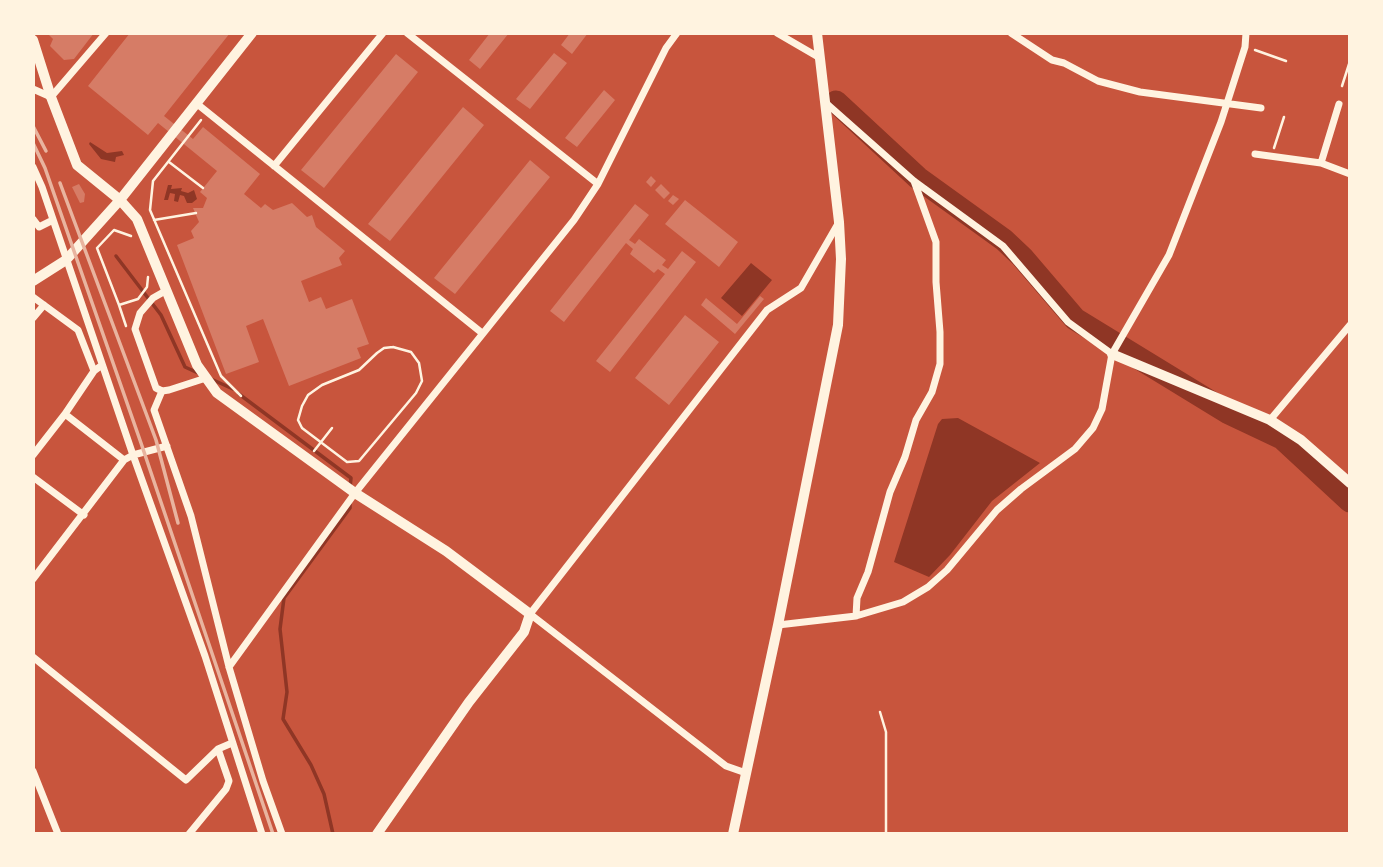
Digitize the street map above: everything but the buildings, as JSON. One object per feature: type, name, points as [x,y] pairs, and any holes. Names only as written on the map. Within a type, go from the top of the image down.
[{"type":"main road","points":[[733,834],[838,325],[841,282],[839,222],[817,33]]},
{"type":"street","points":[[51,97],[106,33]]},
{"type":"street","points":[[33,281],[66,260],[120,200],[252,33]]},
{"type":"street","points":[[274,166],[383,33]]},
{"type":"street","points":[[407,33],[598,184]]},
{"type":"street","points":[[229,667],[355,493],[574,220],[598,184],[666,48],[677,33]]},
{"type":"street","points":[[777,33],[820,58]]},
{"type":"street","points":[[1011,33],[1052,60],[1098,81],[1140,92],[1261,108]]},
{"type":"street","points":[[778,625],[856,615],[903,602],[928,587],[947,570],[997,510],[1075,449],[1093,428],[1102,410],[1112,354],[1169,255],[1226,103],[1245,47],[1246,33]]},
{"type":"street","points":[[33,40],[77,165],[120,200],[137,219],[197,365],[217,393],[355,493],[446,551],[726,766],[746,773]]},
{"type":"street","points":[[33,89],[51,97]]},
{"type":"street","points":[[196,103],[482,332]]},
{"type":"street","points":[[826,103],[914,181],[1003,246],[1068,322],[1112,354],[1270,421],[1301,440],[1350,483]]},
{"type":"street","points":[[1321,163],[1339,104]]},
{"type":"street","points":[[1255,155],[1321,163],[1350,174]]},
{"type":"street","points":[[33,167],[205,656],[262,834]]},
{"type":"street","points":[[856,615],[857,598],[868,572],[890,492],[905,457],[916,420],[932,392],[940,364],[936,242],[914,181]]},
{"type":"street","points":[[33,219],[39,227],[53,220]]},
{"type":"street","points":[[377,834],[469,702],[524,632],[530,614],[767,310],[801,288],[839,222]]},
{"type":"street","points":[[167,290],[153,298],[141,313],[135,329],[156,388],[162,391],[206,378]]},
{"type":"street","points":[[33,297],[78,330],[94,371]]},
{"type":"street","points":[[33,318],[44,305]]},
{"type":"street","points":[[1270,421],[1350,325]]},
{"type":"street","points":[[33,455],[94,371],[103,365]]},
{"type":"street","points":[[162,391],[154,410],[191,516],[229,667],[282,834]]},
{"type":"street","points":[[65,414],[124,460]]},
{"type":"street","points":[[33,579],[124,460],[167,446]]},
{"type":"street","points":[[33,477],[84,515]]},
{"type":"street","points":[[33,657],[186,780],[218,749],[232,743]]},
{"type":"street","points":[[189,834],[226,789],[229,781],[218,749]]},
{"type":"street","points":[[33,771],[58,834]]},
{"type":"path","points":[[1245,47],[1286,61]]},
{"type":"path","points":[[1342,86],[1350,61]]},
{"type":"path","points":[[207,112],[153,181],[150,210],[221,376],[241,396]]},
{"type":"path","points":[[1271,157],[1284,117]]},
{"type":"path","points":[[169,162],[203,188]]},
{"type":"path","points":[[154,220],[195,213]]},
{"type":"path","points":[[128,331],[97,248],[114,230],[132,236]]},
{"type":"path","points":[[119,305],[138,299],[147,287],[148,277],[144,267]]},
{"type":"path","points":[[393,347],[411,352],[422,371],[422,380],[416,393],[359,461],[347,462],[321,443],[302,428],[298,420],[308,396],[322,385],[359,370],[384,348],[393,347]]},
{"type":"path","points":[[314,451],[332,428]]},
{"type":"path","points":[[880,712],[886,732],[886,834]]},
{"type":"shaded area","points":[[90,142],[107,153],[122,151],[124,155],[116,157],[115,162],[101,159]]},
{"type":"shaded area","points":[[168,185],[172,185],[171,189],[182,188],[181,191],[188,193],[194,190],[197,199],[187,203],[184,196],[180,195],[178,202],[174,201],[175,194],[170,193],[168,200],[164,200]]},
{"type":"shaded area","points":[[751,263],[772,280],[742,316],[721,298]]},
{"type":"shaded area","points":[[958,418],[1040,463],[992,501],[950,555],[929,577],[894,562],[938,424],[942,419]]},
{"type":"waterway","points":[[836,102],[918,178],[1004,240],[1075,319],[1227,412],[1282,438],[1350,501]]},
{"type":"waterway","points":[[116,256],[161,315],[185,367],[198,373]]},
{"type":"waterway","points":[[211,379],[233,389]]},
{"type":"waterway","points":[[239,394],[351,478],[350,488]]},
{"type":"waterway","points":[[333,834],[324,794],[311,765],[283,719],[287,692],[280,629],[284,598],[350,508],[350,503]]},
{"type":"railway","points":[[33,126],[46,151]]},
{"type":"railway","points":[[33,143],[45,168],[141,443],[273,834]]},
{"type":"railway","points":[[60,183],[156,440],[178,523]]}]
